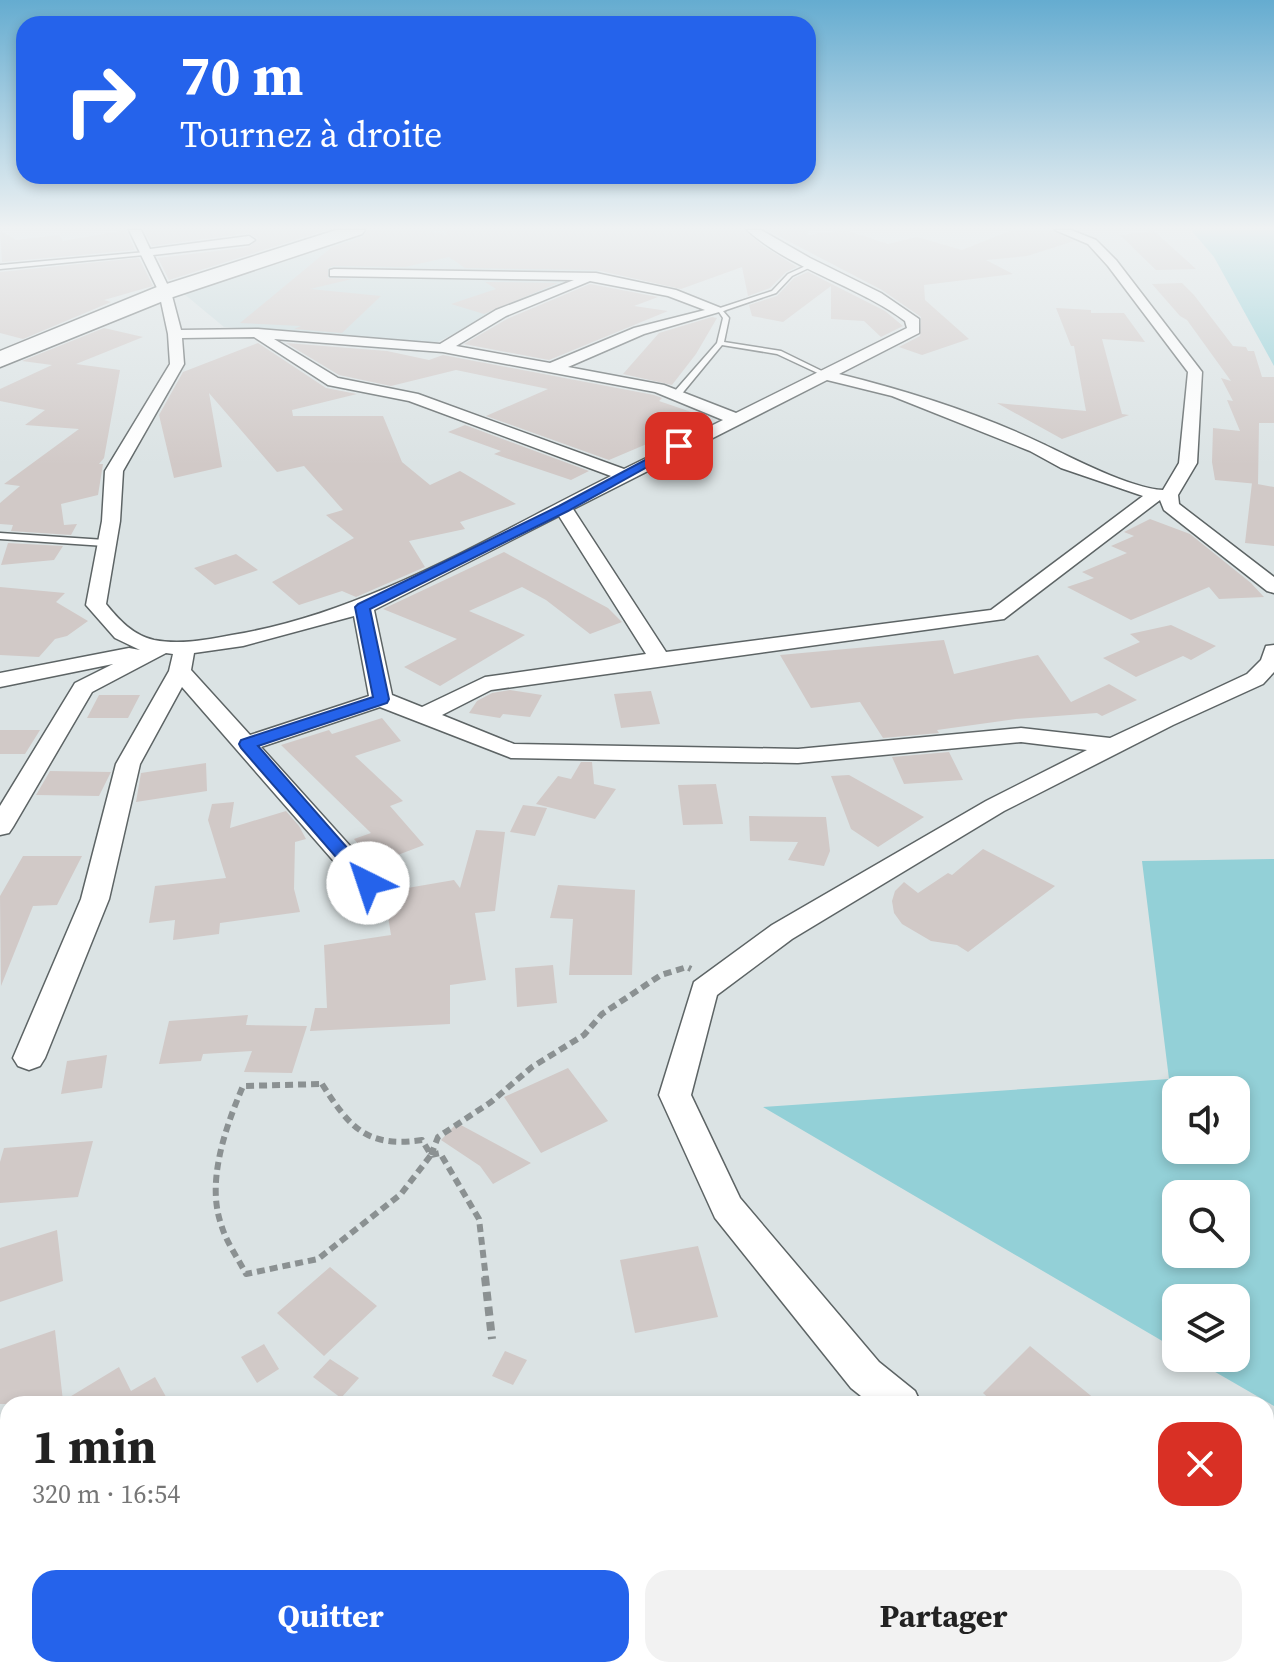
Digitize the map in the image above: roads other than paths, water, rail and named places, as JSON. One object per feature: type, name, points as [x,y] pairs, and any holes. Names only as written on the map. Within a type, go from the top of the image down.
[{"type":"highway","points":[[0,360],[126,308]]},
{"type":"street","points":[[169,308],[177,364],[114,471],[111,521],[96,605],[128,638],[175,655],[247,744],[368,883]]},
{"type":"street","points":[[443,348],[514,308]]},
{"type":"street","points":[[714,308],[719,310]]},
{"type":"street","points":[[0,680],[175,655],[268,634],[363,607],[563,508],[622,474],[914,330],[912,319],[899,308]]},
{"type":"street","points":[[422,716],[485,684],[997,615],[1162,495],[1188,463],[1195,372],[1146,308]]},
{"type":"street","points":[[552,368],[639,331],[719,310]]},
{"type":"street","points":[[175,334],[258,333],[443,348],[677,394],[736,419]]},
{"type":"street","points":[[258,333],[333,382],[413,397],[622,474]]},
{"type":"street","points":[[826,375],[897,393],[1036,447],[1067,464],[1162,495],[1186,521],[1221,543],[1274,587]]},
{"type":"street","points":[[563,508],[660,659]]},
{"type":"street","points":[[363,607],[381,699]]},
{"type":"street","points":[[891,1396],[865,1375],[727,1208],[675,1095],[704,990],[782,932],[995,806],[1255,679],[1271,662],[1274,651]]},
{"type":"street","points":[[0,827],[83,688],[175,655]]},
{"type":"street","points":[[29,1058],[95,899],[128,764],[175,655]]},
{"type":"street","points":[[247,744],[381,699],[511,751],[798,756],[1021,735],[1114,746]]},
{"type":"lane","points":[[677,394],[720,343],[726,318],[719,310],[724,308]]},
{"type":"lane","points":[[720,343],[779,352],[826,375]]},
{"type":"lane","points":[[0,536],[105,543]]}]
